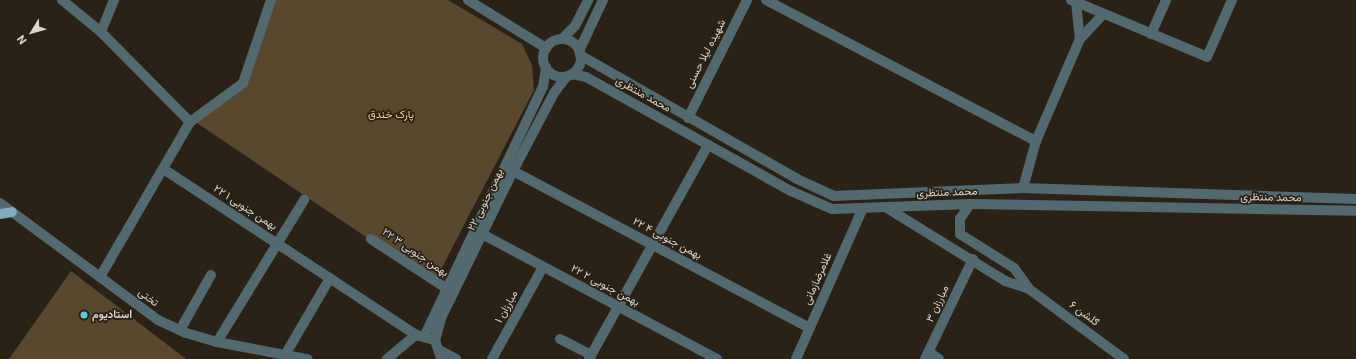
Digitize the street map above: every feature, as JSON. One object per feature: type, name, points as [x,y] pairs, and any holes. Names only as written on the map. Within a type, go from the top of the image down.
[{"type":"main road","points":[[0,214],[12,212]]},
{"type":"street","points":[[62,0],[101,32],[190,122]]},
{"type":"street","points":[[101,32],[114,0]]},
{"type":"street","points":[[100,277],[165,170],[190,122],[242,83],[271,0]]},
{"type":"street","points":[[468,0],[484,4],[546,48]]},
{"type":"street","points":[[546,48],[562,39],[575,26],[588,0]]},
{"type":"street","points":[[546,48],[546,67],[553,74],[569,74],[578,67],[580,53],[603,0]]},
{"type":"street","name":"شهیده لیلا حسنی","points":[[688,118],[747,0]]},
{"type":"street","points":[[766,0],[1036,141]]},
{"type":"street","points":[[1152,34],[1166,0]]},
{"type":"street","points":[[1080,39],[1074,1],[1091,4],[1103,14],[1207,57],[1232,0]]},
{"type":"street","points":[[1023,188],[1036,141],[1080,39],[1103,14]]},
{"type":"street","points":[[562,39],[575,44],[580,53]]},
{"type":"street","name":"محمد منتظری","points":[[580,53],[688,118],[797,179],[834,196],[1023,188],[1356,199]]},
{"type":"street","name":"۲۲ بهمن جنوبی","points":[[421,335],[446,288],[543,87],[546,67]]},
{"type":"street","name":"محمد منتظری","points":[[569,74],[586,77],[708,145],[818,204],[832,209],[970,204],[1356,211]]},
{"type":"street","name":"۲۲ بهمن جنوبی","points":[[435,340],[442,316],[513,171],[554,93],[569,74]]},
{"type":"street","points":[[560,339],[590,357],[708,145]]},
{"type":"street","name":"۲۲ بهمن جنوبی ۱","points":[[165,170],[330,278],[421,335],[435,340]]},
{"type":"street","name":"۲۲ بهمن جنوبی ۴","points":[[513,171],[809,328]]},
{"type":"street","points":[[1112,191],[1114,207]]},
{"type":"street","points":[[217,342],[276,243],[304,200]]},
{"type":"street","name":"تختی","points":[[0,203],[158,320],[180,330],[217,342],[307,359]]},
{"type":"street","points":[[970,204],[960,219],[960,234],[1014,268],[1029,289]]},
{"type":"street","points":[[887,207],[973,259],[1005,281],[1029,289]]},
{"type":"street","name":"غلامرضازمانی","points":[[796,359],[863,208]]},
{"type":"street","name":"۲۲ بهمن جنوبی ۲","points":[[482,234],[717,359]]},
{"type":"street","name":"۲۲ بهمن جنوبی ۳","points":[[371,238],[446,288]]},
{"type":"street","name":"مبارزان ۳","points":[[927,356],[973,259]]},
{"type":"street","name":"مبارزان ۱","points":[[492,359],[543,267]]},
{"type":"street","points":[[180,330],[211,275]]},
{"type":"street","points":[[285,355],[330,278]]},
{"type":"street","name":"ګلشن ۶","points":[[1029,289],[1124,359]]},
{"type":"street","points":[[387,359],[421,335]]},
{"type":"street","points":[[435,340],[441,355],[456,359]]},
{"type":"street","points":[[927,356],[940,359]]},
{"type":"green space","name":"پارک خندق","points":[[273,0],[448,0],[522,44],[532,65],[534,90],[434,283],[194,121],[247,85]]},
{"type":"green space","name":"استادیوم","points":[[71,271],[186,359],[9,359]]},
{"type":"place","name":"استادیوم","points":[[84,315]]}]
